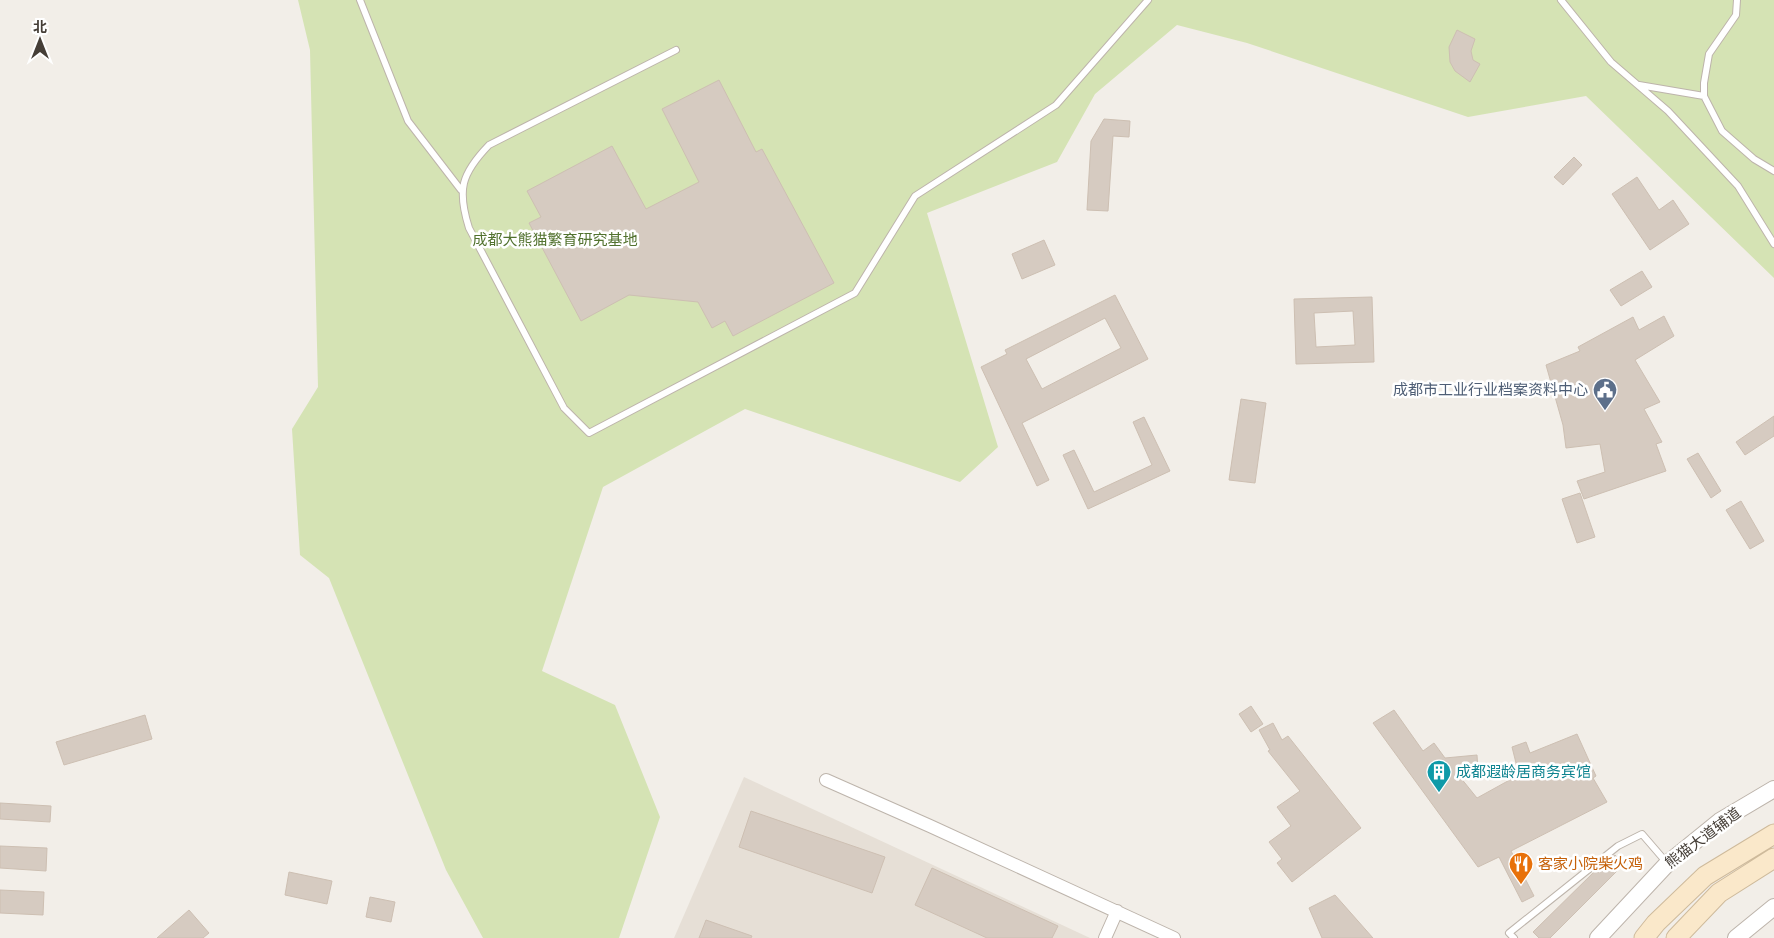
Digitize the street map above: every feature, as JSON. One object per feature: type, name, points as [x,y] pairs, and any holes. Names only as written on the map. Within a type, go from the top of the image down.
[{"type":"main road","points":[[1644,938],[1656,923],[1705,876],[1774,834]]},
{"type":"main road","points":[[1676,938],[1719,893],[1774,858]]},
{"type":"street","points":[[826,780],[1174,938]]},
{"type":"street","name":"熊猫大道辅道","points":[[1598,938],[1667,864],[1720,821],[1774,789]]},
{"type":"street","points":[[1736,938],[1774,907]]},
{"type":"street","points":[[1104,938],[1117,911]]},
{"type":"lane","points":[[360,0],[408,122],[461,190]]},
{"type":"lane","points":[[676,50],[489,145],[478,156],[461,190],[463,208],[469,228],[564,408],[589,433],[856,293],[915,196],[1056,104],[1148,0]]},
{"type":"lane","points":[[1561,0],[1611,62],[1668,111],[1738,186],[1774,244]]},
{"type":"lane","points":[[1737,0],[1736,15],[1709,54],[1704,83],[1704,96],[1722,131],[1754,159],[1774,171]]},
{"type":"lane","points":[[1638,84],[1704,96]]},
{"type":"lane","points":[[1514,938],[1509,933],[1618,846],[1642,834],[1667,864]]},
{"type":"shaded area","points":[[744,777],[1090,938],[674,938]]},
{"type":"green space","name":"成都大熊猫繁育研究基地","points":[[298,0],[1774,0],[1774,278],[1586,96],[1468,117],[1247,43],[1177,25],[1095,94],[1057,162],[927,213],[998,447],[960,482],[745,409],[603,487],[542,671],[615,705],[660,817],[619,938],[483,938],[446,870],[329,578],[300,555],[292,429],[318,387],[310,50]]},
{"type":"building","points":[[1457,30],[1475,39],[1471,51],[1473,60],[1480,64],[1470,82],[1455,71],[1450,62],[1449,47]]},
{"type":"building","points":[[719,80],[756,152],[762,149],[834,283],[733,336],[725,321],[712,328],[698,302],[629,295],[581,321],[529,223],[541,217],[527,191],[612,146],[646,209],[699,182],[662,109]]},
{"type":"building","points":[[1104,119],[1130,121],[1129,137],[1113,136],[1108,211],[1087,210],[1091,141]]},
{"type":"building","points":[[1574,157],[1582,165],[1563,185],[1554,177]]},
{"type":"building","points":[[1637,177],[1659,210],[1673,200],[1689,224],[1650,250],[1612,194]]},
{"type":"building","points":[[1044,240],[1055,265],[1022,279],[1012,254]]},
{"type":"building","points":[[1642,271],[1652,287],[1621,306],[1610,290]]},
{"type":"building","points":[[1115,295],[1148,359],[1022,423],[1049,480],[1037,486],[981,367],[1007,354],[1005,350]],"holes":[[[1105,318],[1121,348],[1042,389],[1026,359]]]},
{"type":"building","points":[[1372,297],[1374,362],[1296,364],[1294,299]],"holes":[[[1353,311],[1355,345],[1316,347],[1314,313]]]},
{"type":"building","points":[[1664,316],[1674,336],[1635,360],[1660,402],[1644,409],[1662,442],[1656,444],[1666,471],[1584,499],[1577,481],[1605,472],[1600,444],[1566,448],[1563,425],[1546,365],[1580,351],[1578,347],[1633,317],[1639,330]]},
{"type":"building","points":[[1241,399],[1266,403],[1255,483],[1229,480]]},
{"type":"building","points":[[1774,416],[1774,436],[1745,455],[1736,442]]},
{"type":"building","points":[[1144,417],[1170,471],[1088,509],[1063,455],[1074,450],[1094,492],[1152,465],[1133,422]]},
{"type":"building","points":[[1698,453],[1721,491],[1711,498],[1687,459]]},
{"type":"building","points":[[1580,493],[1595,537],[1577,543],[1562,499]]},
{"type":"building","points":[[1741,501],[1764,541],[1750,549],[1726,510]]},
{"type":"building","points":[[1251,706],[1263,724],[1251,732],[1239,714]]},
{"type":"building","points":[[1394,710],[1423,751],[1434,743],[1445,758],[1477,755],[1478,770],[1456,772],[1477,798],[1535,766],[1517,767],[1512,747],[1526,742],[1530,753],[1577,734],[1596,776],[1593,778],[1607,802],[1511,851],[1534,896],[1522,902],[1499,857],[1478,867],[1373,723]]},
{"type":"building","points":[[145,715],[152,739],[64,765],[56,742]]},
{"type":"building","points":[[1273,723],[1282,740],[1288,736],[1361,828],[1292,882],[1277,863],[1282,859],[1269,842],[1291,826],[1277,807],[1300,791],[1268,751],[1270,750],[1259,730]]},
{"type":"building","points":[[0,803],[51,806],[50,822],[0,819]]},
{"type":"building","points":[[751,811],[885,857],[872,893],[739,847]]},
{"type":"building","points":[[0,846],[47,848],[46,871],[0,868]]},
{"type":"building","points":[[1615,855],[1624,864],[1550,938],[1539,938],[1533,932],[1595,871]]},
{"type":"building","points":[[932,868],[1058,926],[1052,938],[987,938],[915,905]]},
{"type":"building","points":[[289,872],[332,881],[327,904],[285,895]]},
{"type":"building","points":[[0,890],[44,892],[43,915],[0,913]]},
{"type":"building","points":[[1335,895],[1373,938],[1322,938],[1309,908]]},
{"type":"building","points":[[370,897],[395,902],[391,922],[366,917]]},
{"type":"building","points":[[189,910],[209,933],[203,938],[157,938]]},
{"type":"building","points":[[706,920],[752,936],[751,938],[699,938]]},
{"type":"place","name":"成都市工业行业档案资料中心","points":[[1605,411]]},
{"type":"place","name":"成都遐龄居商务宾馆","points":[[1439,793]]},
{"type":"place","name":"客家小院柴火鸡","points":[[1521,885]]}]
